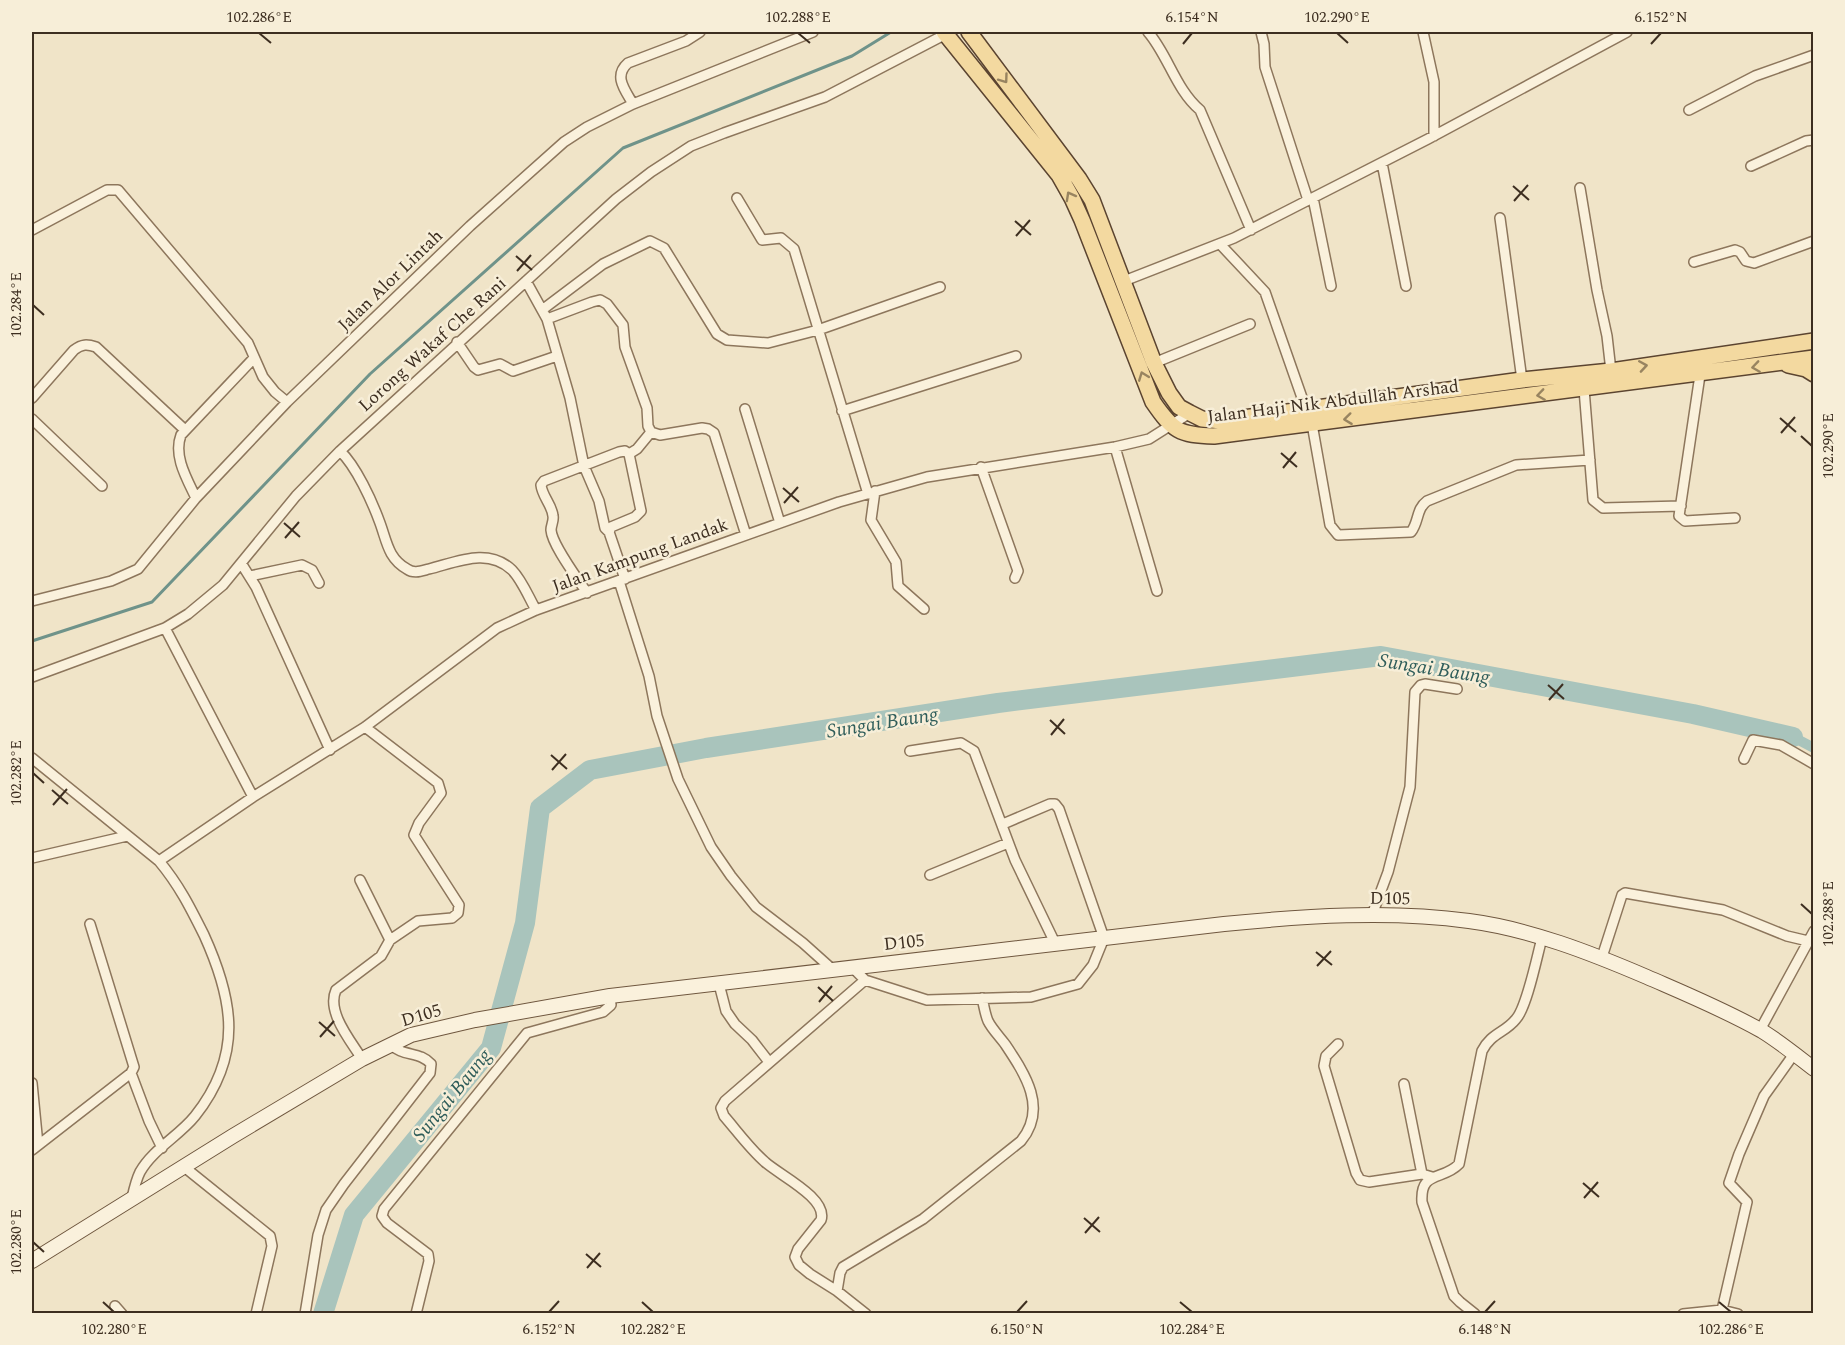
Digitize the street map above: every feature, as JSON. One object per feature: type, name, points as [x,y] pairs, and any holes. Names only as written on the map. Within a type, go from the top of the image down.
[{"type":"main road","name":"Jalan Haji Nik Abdullah Arshad","points":[[969,32],[1092,200],[1154,363],[1169,393],[1179,407],[1202,419],[1221,421],[1611,371],[1814,341]]},
{"type":"main road","points":[[945,33],[1059,175],[1082,220],[1153,402],[1172,426]]},
{"type":"main road","points":[[1778,346],[1814,334]]},
{"type":"main road","name":"Jalan Haji Nik Abdullah Arshad","points":[[1172,426],[1190,435],[1214,436],[1700,375],[1814,358]]},
{"type":"main road","points":[[1782,363],[1806,369],[1814,374]]},
{"type":"street","points":[[633,104],[621,84],[622,68],[628,63],[686,41],[699,32]]},
{"type":"street","name":"Jalan Alor Lintah","points":[[32,601],[111,581],[138,569],[196,498],[287,402],[470,226],[564,142],[587,127],[633,104],[813,32]]},
{"type":"street","points":[[1148,32],[1157,42],[1191,103],[1200,110],[1251,230]]},
{"type":"street","points":[[1261,32],[1265,67],[1311,199],[1331,286]]},
{"type":"street","points":[[1423,32],[1434,82],[1434,136]]},
{"type":"street","points":[[1124,281],[1251,230],[1434,136],[1627,32]]},
{"type":"street","name":"Lorong Wakaf Che Rani","points":[[32,678],[165,628],[188,615],[223,585],[296,496],[340,451],[616,199],[651,172],[691,146],[724,132],[825,97],[945,33]]},
{"type":"street","points":[[1689,110],[1755,76],[1814,55]]},
{"type":"street","points":[[1751,166],[1806,141],[1814,140]]},
{"type":"street","points":[[1382,163],[1406,286]]},
{"type":"street","points":[[1581,188],[1611,371]]},
{"type":"street","points":[[32,230],[107,190],[118,190],[248,343],[263,377],[274,392],[287,402]]},
{"type":"street","points":[[737,198],[762,240],[781,238],[794,249],[842,411],[872,492],[871,520],[896,562],[898,586],[924,609]]},
{"type":"street","points":[[1500,218],[1522,381]]},
{"type":"street","points":[[544,315],[603,264],[653,241],[664,248],[721,338],[727,340],[768,343],[818,330],[940,287]]},
{"type":"street","points":[[1694,261],[1735,250],[1740,252],[1746,261],[1754,262],[1814,241]]},
{"type":"street","points":[[1220,244],[1265,292],[1306,409]]},
{"type":"street","points":[[526,281],[544,315],[558,356],[570,398],[584,465],[599,501],[605,528],[609,532],[649,676],[657,718],[678,778],[711,847],[731,876],[756,907],[810,948],[832,969]]},
{"type":"street","points":[[544,315],[600,300],[607,304],[623,325],[625,347],[647,408],[648,426],[651,432],[660,435],[702,428],[714,433],[746,535]]},
{"type":"street","points":[[1154,363],[1250,324]]},
{"type":"street","points":[[457,342],[478,370],[500,364],[516,370],[558,356]]},
{"type":"street","points":[[32,398],[74,350],[80,345],[89,344],[96,347],[185,430]]},
{"type":"street","points":[[842,411],[1016,356]]},
{"type":"street","points":[[196,498],[183,471],[178,442],[185,430],[254,358]]},
{"type":"street","points":[[1700,375],[1679,516],[1685,521],[1735,518]]},
{"type":"street","points":[[1584,389],[1593,500],[1603,508],[1681,506]]},
{"type":"street","points":[[745,409],[780,523]]},
{"type":"street","name":"Jalan Kampung Landak","points":[[159,861],[253,797],[365,727],[497,628],[536,610],[872,492],[927,477],[1115,447],[1149,439],[1190,413]]},
{"type":"street","points":[[32,419],[102,486]]},
{"type":"street","points":[[1312,424],[1330,525],[1338,535],[1411,532],[1416,527],[1419,510],[1427,501],[1516,465],[1590,460]]},
{"type":"street","points":[[629,454],[637,449],[651,432]]},
{"type":"street","points":[[1115,447],[1157,591]]},
{"type":"street","points":[[340,451],[352,463],[380,523],[388,550],[393,558],[405,568],[416,572],[472,558],[489,557],[498,560],[513,571],[536,610]]},
{"type":"street","points":[[587,593],[561,554],[552,535],[553,515],[541,488],[544,481],[618,452],[625,451],[629,454],[640,511],[635,517],[611,527],[609,532]]},
{"type":"street","points":[[981,467],[1017,569],[1015,578]]},
{"type":"street","points":[[241,563],[250,576],[330,750]]},
{"type":"street","points":[[250,576],[302,565],[312,570],[319,583]]},
{"type":"street","points":[[165,628],[253,797]]},
{"type":"street","points":[[1372,915],[1388,872],[1410,787],[1415,692],[1425,684],[1457,689]]},
{"type":"street","points":[[362,1059],[338,1018],[333,996],[336,990],[381,956],[390,940],[418,921],[452,918],[458,913],[459,905],[414,835],[419,823],[441,793],[438,783],[365,727]]},
{"type":"street","points":[[1744,759],[1753,740],[1781,745],[1814,764]]},
{"type":"street","points":[[910,752],[961,743],[974,751],[1003,824],[1008,843],[1055,943]]},
{"type":"street","points":[[32,758],[159,861],[188,901],[214,958],[225,989],[229,1021],[224,1062],[215,1085],[194,1117],[141,1171],[132,1198]]},
{"type":"street","points":[[850,966],[865,980],[927,1000],[1031,997],[1078,984],[1093,965],[1104,938],[1058,806],[1053,803],[1044,805],[1003,824]]},
{"type":"street","points":[[32,858],[127,836]]},
{"type":"street","points":[[930,875],[1008,843]]},
{"type":"street","points":[[360,880],[390,940]]},
{"type":"street","points":[[1602,957],[1625,893],[1723,910],[1786,936],[1808,941]]},
{"type":"street","name":"D105","points":[[32,1262],[183,1166],[362,1059],[411,1035],[475,1020],[610,996],[850,966],[1292,917],[1372,915],[1470,921],[1542,938],[1602,957],[1727,1012],[1760,1030],[1814,1069]]},
{"type":"street","points":[[35,1148],[131,1073],[134,1064],[90,924]]},
{"type":"street","points":[[1760,1030],[1814,931]]},
{"type":"street","points":[[1338,1044],[1326,1056],[1324,1066],[1360,1180],[1369,1182],[1452,1171],[1459,1164],[1482,1051],[1487,1041],[1511,1024],[1521,1012],[1542,938]]},
{"type":"street","points":[[865,980],[725,1101],[722,1112],[765,1162],[807,1193],[819,1205],[821,1220],[798,1249],[795,1257],[799,1265],[866,1314]]},
{"type":"street","points":[[718,984],[726,1011],[769,1062]]},
{"type":"street","points":[[416,1314],[429,1261],[428,1254],[387,1223],[382,1216],[384,1209],[527,1033],[606,1010],[611,1005],[610,996]]},
{"type":"street","points":[[837,1291],[843,1267],[923,1219],[1021,1141],[1029,1131],[1034,1118],[1033,1101],[1024,1074],[989,1022],[981,998]]},
{"type":"street","points":[[305,1314],[318,1235],[326,1210],[430,1073],[431,1064],[423,1056],[404,1054],[391,1044]]},
{"type":"street","points":[[1722,1310],[1747,1203],[1729,1183],[1764,1096],[1794,1054]]},
{"type":"street","points":[[131,1073],[162,1148]]},
{"type":"street","points":[[32,1083],[35,1148]]},
{"type":"street","points":[[1404,1084],[1427,1175],[1422,1191],[1422,1202],[1454,1296],[1475,1314]]},
{"type":"street","points":[[183,1166],[270,1236],[272,1246],[256,1314]]},
{"type":"street","points":[[1683,1314],[1722,1310],[1738,1314]]},
{"type":"waterway","points":[[32,641],[152,602],[370,374],[623,148],[852,56],[891,32]]},
{"type":"waterway","name":"Sungai Baung","points":[[323,1314],[354,1215],[491,1048],[525,923],[540,808],[590,770],[706,748],[998,703],[1381,656],[1693,714],[1793,737]]},
{"type":"waterway","points":[[1793,737],[1814,748]]}]
